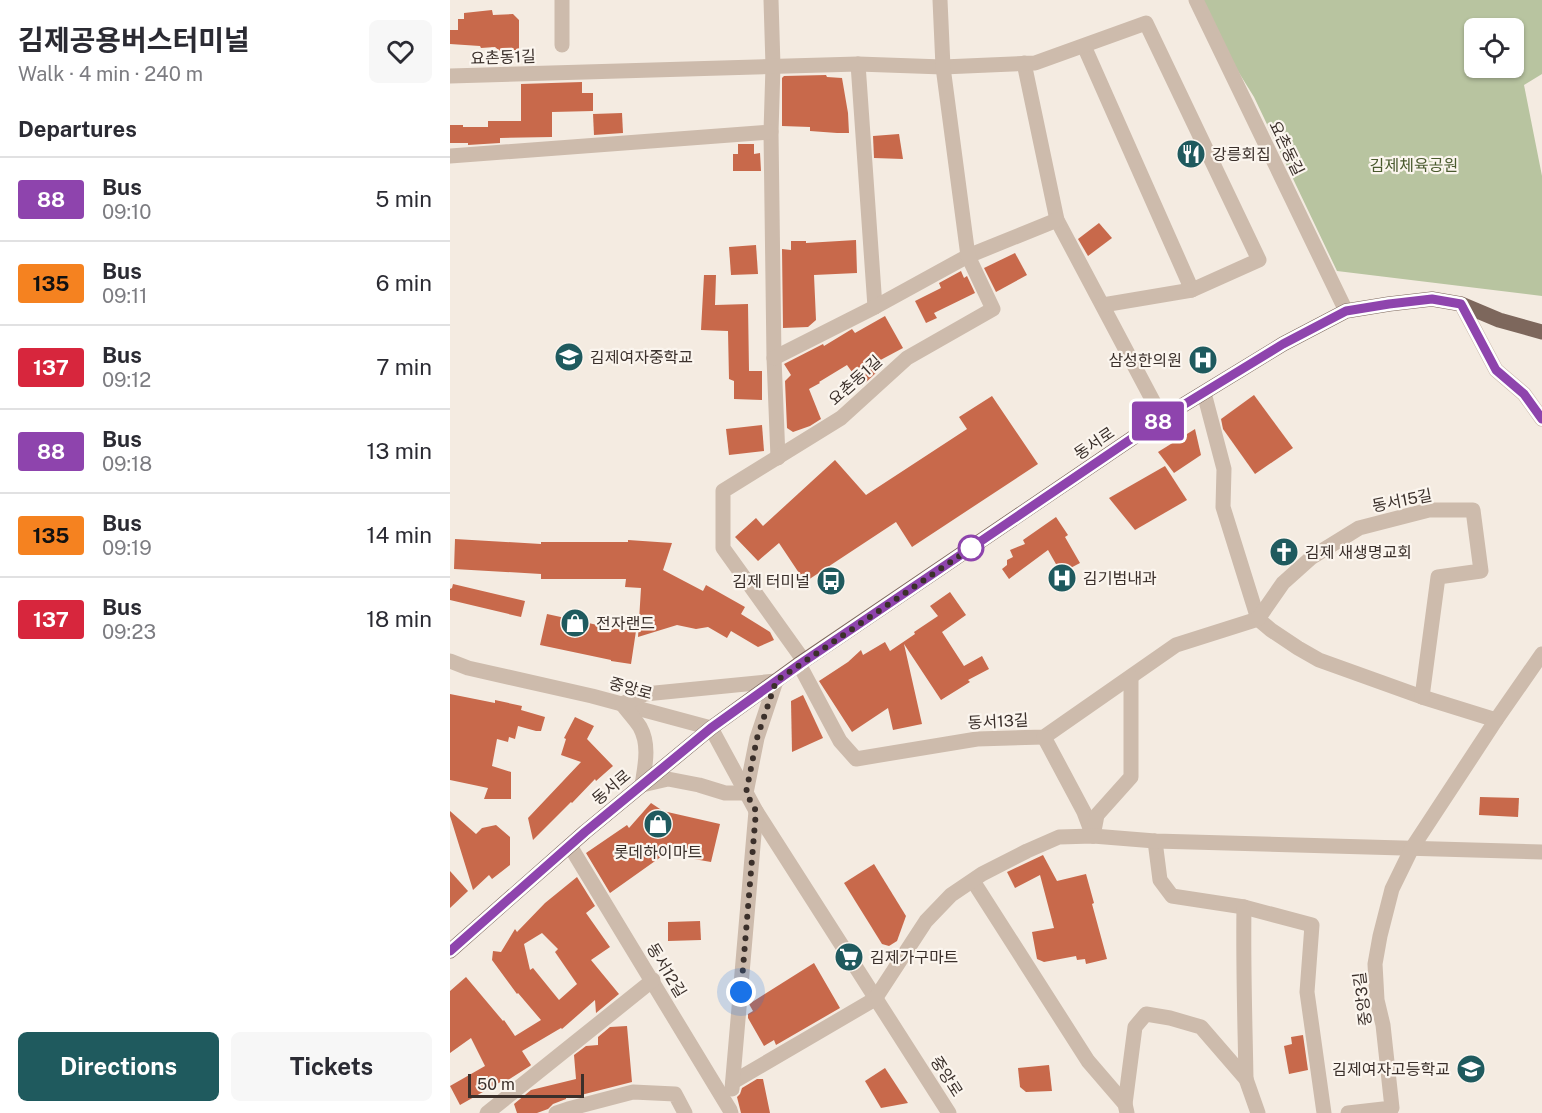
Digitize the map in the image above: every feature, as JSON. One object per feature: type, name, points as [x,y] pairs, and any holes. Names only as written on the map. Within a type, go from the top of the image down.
[{"type":"main road","name":"동서로","points":[[450,951],[585,832],[711,728],[802,663],[1162,418],[1283,344],[1346,311],[1432,299],[1461,304],[1499,320],[1542,332]]},
{"type":"street","points":[[562,0],[562,45]]},
{"type":"street","points":[[771,0],[774,358],[778,458],[723,491],[723,548],[802,663]]},
{"type":"street","points":[[940,0],[944,67]]},
{"type":"street","name":"요촌동길","points":[[1196,0],[1346,311]]},
{"type":"street","name":"요촌동1길","points":[[450,76],[858,64],[944,67],[1035,63],[1146,23],[1259,260],[1192,290],[1103,304]]},
{"type":"street","points":[[1084,46],[1192,290]]},
{"type":"street","points":[[1024,63],[1057,220],[1162,418]]},
{"type":"street","points":[[858,64],[875,307]]},
{"type":"street","name":"요촌동1길","points":[[778,458],[842,418],[907,358],[993,309],[968,256],[944,67]]},
{"type":"street","points":[[450,156],[771,132]]},
{"type":"street","points":[[774,358],[875,307],[968,256],[1057,220]]},
{"type":"street","points":[[1461,304],[1496,370],[1524,394],[1542,419]]},
{"type":"street","points":[[1204,393],[1224,469],[1223,507],[1258,619],[1271,630],[1319,660],[1422,697],[1496,720]]},
{"type":"street","name":"동서15길","points":[[1258,619],[1283,584],[1312,557],[1359,528],[1429,510],[1473,510],[1481,571],[1438,577],[1422,697]]},
{"type":"street","name":"동서13길","points":[[802,663],[840,741],[856,759],[977,739],[1044,737],[1176,645],[1258,619]]},
{"type":"street","points":[[1412,848],[1542,654]]},
{"type":"street","name":"중앙로","points":[[450,661],[468,668],[592,696],[711,728],[756,811],[949,1113]]},
{"type":"street","points":[[1093,837],[1097,816],[1131,777],[1131,677]]},
{"type":"street","points":[[776,681],[757,738],[746,793],[725,793],[668,779],[642,785],[646,761],[645,744],[641,728],[622,704],[645,694],[776,681]]},
{"type":"street","points":[[1044,737],[1084,812],[1093,837]]},
{"type":"street","points":[[729,1112],[756,811]]},
{"type":"street","points":[[733,1082],[875,999],[926,921],[951,895],[982,874],[1059,837],[1542,852]]},
{"type":"street","points":[[1155,841],[1160,879],[1172,896],[1244,907],[1312,925],[1307,992],[1324,1113]]},
{"type":"street","name":"동서12길","points":[[570,846],[653,980],[729,1112]]},
{"type":"street","name":"중앙3길","points":[[1348,1113],[1392,1108],[1383,1025],[1377,1000],[1375,964],[1392,889],[1412,848]]},
{"type":"street","points":[[973,880],[1089,1061],[1126,1108]]},
{"type":"street","points":[[1244,907],[1246,1079],[1258,1113]]},
{"type":"street","points":[[487,1113],[653,980]]},
{"type":"street","points":[[1126,1108],[1135,1027],[1146,1014],[1200,1027],[1246,1079]]},
{"type":"street","points":[[556,1113],[633,1092],[675,1094],[685,1113]]},
{"type":"green space","name":"김제체육공원","points":[[1196,0],[1542,0],[1542,74],[1524,85],[1542,176],[1542,296],[1337,271],[1254,97]]},
{"type":"building","points":[[492,10],[493,15],[513,14],[519,20],[519,48],[516,54],[502,53],[495,47],[481,48],[480,46],[450,44],[450,30],[458,30],[458,19],[464,19],[464,13]]},
{"type":"building","points":[[826,75],[842,78],[849,133],[810,131],[810,127],[782,126],[782,78],[784,76]]},
{"type":"building","points":[[582,82],[582,93],[593,93],[593,111],[552,112],[552,137],[500,138],[500,143],[468,145],[468,143],[450,143],[450,125],[488,127],[488,121],[521,121],[521,84]]},
{"type":"building","points":[[622,113],[623,133],[594,135],[593,114]]},
{"type":"building","points":[[899,134],[903,159],[874,158],[873,136]]},
{"type":"building","points":[[738,144],[754,144],[754,154],[760,153],[761,171],[733,171],[733,154],[738,154]]},
{"type":"building","points":[[1099,223],[1112,238],[1088,256],[1078,239]]},
{"type":"building","points":[[856,240],[857,273],[814,275],[816,320],[808,327],[783,328],[782,249],[791,250],[791,241],[806,241],[806,243]]},
{"type":"building","points":[[756,245],[758,274],[731,275],[729,247]]},
{"type":"building","points":[[1015,253],[1027,275],[996,292],[984,268]]},
{"type":"building","points":[[961,271],[964,278],[967,276],[975,293],[934,313],[937,318],[926,323],[915,301],[941,288],[939,283]]},
{"type":"building","points":[[704,275],[716,275],[715,305],[748,304],[749,371],[762,371],[762,400],[734,399],[734,381],[729,379],[728,331],[701,330]]},
{"type":"building","points":[[885,316],[903,348],[873,364],[878,371],[862,386],[847,365],[819,382],[809,389],[821,419],[793,432],[787,428],[785,381],[791,375],[784,364],[823,344],[824,346],[852,329],[855,333]]},
{"type":"building","points":[[1254,395],[1293,448],[1255,474],[1223,429],[1221,419]]},
{"type":"building","points":[[992,396],[1038,464],[912,547],[896,522],[805,582],[779,543],[758,561],[735,537],[756,518],[763,526],[835,460],[866,495],[967,429],[959,417]]},
{"type":"building","points":[[762,425],[764,451],[729,455],[726,429]]},
{"type":"building","points":[[1195,429],[1201,455],[1174,473],[1158,452]]},
{"type":"building","points":[[1165,466],[1187,500],[1135,530],[1109,498]]},
{"type":"building","points":[[1056,517],[1068,535],[1065,537],[1080,563],[1061,573],[1048,550],[1009,579],[1002,569],[1007,565],[1007,560],[1013,557],[1010,550],[1025,544],[1023,540]]},
{"type":"building","points":[[455,539],[541,544],[541,542],[628,542],[628,540],[672,543],[663,570],[703,591],[706,585],[745,607],[741,614],[770,632],[774,640],[758,647],[731,631],[727,638],[708,627],[696,629],[677,625],[638,637],[641,588],[625,587],[626,579],[541,579],[541,574],[454,569]]},
{"type":"building","points":[[453,584],[525,601],[521,617],[450,600],[450,589]]},
{"type":"building","points":[[950,592],[966,615],[942,632],[964,666],[982,656],[989,669],[968,680],[970,682],[941,700],[904,644],[922,724],[893,730],[888,708],[852,732],[819,681],[848,662],[861,650],[863,655],[885,642],[890,651],[938,616],[930,606]]},
{"type":"building","points":[[547,614],[636,631],[631,664],[540,645]]},
{"type":"building","points":[[450,694],[522,706],[521,710],[545,717],[541,731],[518,726],[515,739],[509,737],[508,742],[497,739],[492,766],[511,772],[511,799],[484,799],[488,788],[450,780]]},
{"type":"building","points":[[803,695],[823,738],[792,752],[791,701]]},
{"type":"building","points":[[575,717],[594,726],[587,739],[613,766],[596,781],[595,779],[533,840],[528,818],[581,762],[561,755],[566,739],[564,738]]},
{"type":"building","points":[[1480,797],[1519,798],[1518,817],[1479,815]]},
{"type":"building","points":[[651,803],[663,811],[720,824],[711,862],[665,854],[610,893],[586,853],[627,825],[629,828]]},
{"type":"building","points":[[450,811],[476,834],[482,828],[496,825],[510,837],[510,865],[492,879],[489,875],[473,890],[450,816]]},
{"type":"building","points":[[1043,855],[1057,881],[1086,874],[1107,959],[1086,964],[1085,959],[1077,960],[1076,956],[1044,962],[1037,959],[1032,932],[1054,928],[1040,875],[1015,888],[1007,872]]},
{"type":"building","points":[[874,864],[906,916],[897,941],[889,946],[882,944],[844,883]]},
{"type":"building","points":[[450,871],[468,891],[450,908]]},
{"type":"building","points":[[577,877],[595,906],[586,913],[610,947],[591,960],[619,994],[596,1013],[595,1000],[562,1029],[522,1051],[530,1066],[505,1082],[504,1080],[460,1105],[450,1086],[485,1066],[471,1038],[450,1053],[450,991],[466,977],[515,1036],[541,1020],[517,994],[492,960],[493,951],[501,952],[515,929],[517,932],[545,903]],"holes":[[[542,933],[558,949],[555,952],[577,984],[559,1000],[533,968],[530,970],[524,944]]]},
{"type":"building","points":[[700,921],[701,940],[668,941],[668,922]]},
{"type":"building","points":[[814,963],[840,1008],[776,1045],[774,1040],[764,1046],[748,1018],[748,1014],[753,1011],[749,1004]]},
{"type":"building","points":[[627,1026],[632,1082],[566,1097],[548,1109],[537,1113],[517,1113],[514,1104],[531,1090],[576,1079],[574,1055],[586,1046],[598,1045],[598,1037],[610,1027]]},
{"type":"building","points":[[1303,1035],[1308,1070],[1289,1074],[1284,1046],[1292,1044],[1291,1037]]},
{"type":"building","points":[[1049,1065],[1052,1091],[1026,1092],[1020,1087],[1018,1068]]},
{"type":"building","points":[[885,1068],[908,1103],[881,1108],[865,1081]]},
{"type":"building","points":[[757,1079],[763,1079],[770,1113],[741,1113],[737,1097],[742,1088]]},
{"type":"bus line","name":"88","points":[[450,951],[585,832],[711,728],[800,664],[1162,418],[1283,344],[1346,311],[1432,299],[1461,304],[1496,370],[1524,394],[1542,419]]},
{"type":"place","name":"강릉회집","points":[[1191,154]]},
{"type":"place","name":"김제여자중학교","points":[[569,357]]},
{"type":"place","name":"삼성한의원","points":[[1203,360]]},
{"type":"place","name":"김제 새생명교회","points":[[1284,552]]},
{"type":"place","name":"김기범내과","points":[[1062,578]]},
{"type":"place","name":"김제 터미널","points":[[831,581]]},
{"type":"place","name":"전자랜드","points":[[575,623]]},
{"type":"place","name":"롯데하이마트","points":[[658,824]]},
{"type":"place","name":"김제가구마트","points":[[849,957]]},
{"type":"place","name":"김제여자고등학교","points":[[1471,1069]]},
{"type":"route","points":[[741,992],[756,811],[746,793],[757,738],[776,681],[974,546],[971,548]]}]
